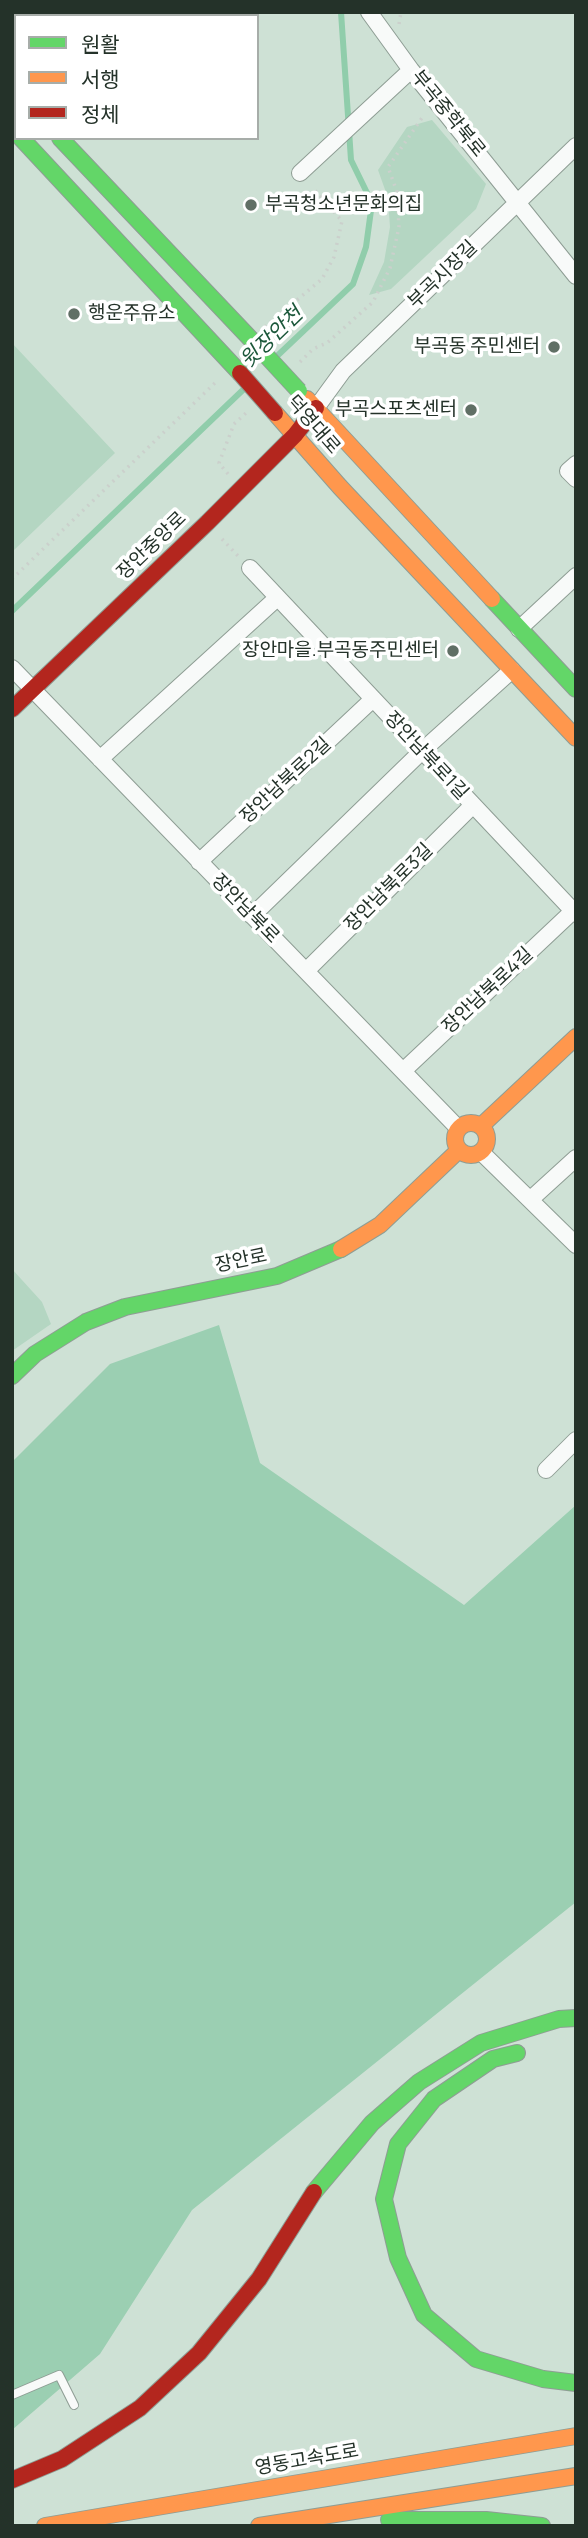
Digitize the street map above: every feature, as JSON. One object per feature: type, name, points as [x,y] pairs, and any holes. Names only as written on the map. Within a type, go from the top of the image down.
[{"type":"main road","name":"덕영대로","points":[[22,140],[576,737]]},
{"type":"main road","name":"덕영대로","points":[[62,140],[316,408],[576,689]]},
{"type":"main road","name":"장안중앙로","points":[[12,709],[207,523],[295,435],[316,408]]},
{"type":"main road","points":[[481,1126],[576,1037]]},
{"type":"main road","points":[[465,1123],[481,1126],[486,1134],[486,1143],[481,1152],[466,1154],[458,1150],[455,1135],[458,1128],[465,1123]]},
{"type":"main road","name":"장안로","points":[[12,1376],[34,1354],[86,1322],[125,1307],[277,1276],[334,1253],[380,1224],[458,1150]]},
{"type":"main road","points":[[12,2480],[62,2459],[139,2408],[199,2353],[259,2279],[308,2199],[372,2123],[419,2082],[481,2043],[559,2019],[576,2018]]},
{"type":"main road","points":[[528,2049],[494,2059],[434,2099],[398,2144],[384,2199],[398,2258],[424,2315],[476,2359],[543,2379],[576,2383]]},
{"type":"main road","name":"영동고속도로","points":[[45,2526],[576,2436]]},
{"type":"main road","points":[[258,2526],[576,2476]]},
{"type":"main road","points":[[277,2523],[486,2520],[542,2526]]},
{"type":"street","name":"부곡중학북로","points":[[374,19],[411,70],[519,201],[576,276]]},
{"type":"street","points":[[300,173],[411,70]]},
{"type":"street","name":"부곡시장길","points":[[316,408],[343,371],[576,146]]},
{"type":"street","points":[[576,464],[568,471],[576,479]]},
{"type":"street","name":"장안남북로1길","points":[[250,569],[574,913]]},
{"type":"street","points":[[519,629],[576,576]]},
{"type":"street","points":[[100,759],[277,598]]},
{"type":"street","name":"장안남북로","points":[[12,668],[458,1128]]},
{"type":"street","points":[[251,916],[422,751],[512,670]]},
{"type":"street","name":"장안남북로2길","points":[[199,862],[373,699]]},
{"type":"street","name":"장안남북로3길","points":[[306,971],[473,805]]},
{"type":"street","name":"장안남북로4길","points":[[403,1071],[574,913]]},
{"type":"street","points":[[481,1152],[576,1245]]},
{"type":"street","points":[[531,1199],[576,1158]]},
{"type":"street","points":[[546,1470],[576,1440]]},
{"type":"lane","points":[[12,2395],[59,2375],[74,2405]]},
{"type":"path","points":[[313,349],[327,343],[346,327],[373,302],[379,291],[390,268],[399,227],[397,192],[388,167],[436,99]]},
{"type":"path","points":[[256,345],[322,279],[334,257],[342,221],[300,173]]},
{"type":"path","points":[[12,579],[237,369]]},
{"type":"path","points":[[234,424],[219,463],[242,488]]},
{"type":"path","points":[[207,523],[250,569]]},
{"type":"green space","points":[[432,120],[486,184],[476,209],[391,289],[369,295],[384,262],[390,227],[388,198],[378,170],[407,127]]},
{"type":"green space","points":[[12,343],[115,453],[12,552]]},
{"type":"green space","points":[[12,1269],[42,1302],[51,1324],[12,1351]]},
{"type":"green space","points":[[219,1325],[260,1463],[464,1605],[576,1505],[576,1902],[192,2210],[100,2354],[12,2430],[12,1462],[110,1364]]},
{"type":"waterway","name":"윗장안천","points":[[276,357],[353,284],[366,247],[372,203],[351,160],[341,12]]},
{"type":"waterway","name":"윗장안천","points":[[12,611],[246,387]]},
{"type":"traffic: fast","points":[[23,140],[240,373]]},
{"type":"traffic: fast","points":[[62,140],[262,351]]},
{"type":"traffic: fast","points":[[262,351],[299,391]]},
{"type":"traffic: fast","points":[[492,599],[576,689]]},
{"type":"traffic: fast","points":[[12,1376],[35,1354],[86,1322],[125,1307],[277,1276],[341,1249]]},
{"type":"traffic: fast","points":[[314,2192],[372,2123],[419,2082],[481,2043],[559,2019],[576,2018]]},
{"type":"traffic: fast","points":[[517,2053],[493,2059],[434,2099],[398,2144],[384,2199],[398,2258],[424,2315],[476,2359],[543,2379],[576,2383]]},
{"type":"traffic: fast","points":[[389,2520],[486,2520],[542,2526]]},
{"type":"traffic: slow","points":[[307,399],[492,599]]},
{"type":"traffic: slow","points":[[275,413],[340,487],[576,738]]},
{"type":"traffic: slow","points":[[481,1126],[576,1037]]},
{"type":"traffic: slow","points":[[471,1123],[482,1128],[487,1139],[482,1150],[471,1155],[460,1150],[455,1139],[460,1128],[471,1123]]},
{"type":"traffic: slow","points":[[341,1249],[380,1225],[459,1150]]},
{"type":"traffic: slow","points":[[45,2526],[576,2436]]},
{"type":"traffic: slow","points":[[259,2526],[576,2476]]},
{"type":"traffic: jam","points":[[240,373],[275,413]]},
{"type":"traffic: jam","points":[[12,709],[207,523],[295,435],[316,408]]},
{"type":"traffic: jam","points":[[12,2480],[62,2459],[140,2408],[199,2353],[259,2279],[314,2192]]},
{"type":"place","name":"부곡청소년문화의집","points":[[251,205]]},
{"type":"place","name":"행운주유소","points":[[74,314]]},
{"type":"place","name":"부곡동 주민센터","points":[[554,347]]},
{"type":"place","name":"부곡스포츠센터","points":[[471,410]]},
{"type":"place","name":"장안마을.부곡동주민센터","points":[[453,651]]}]
